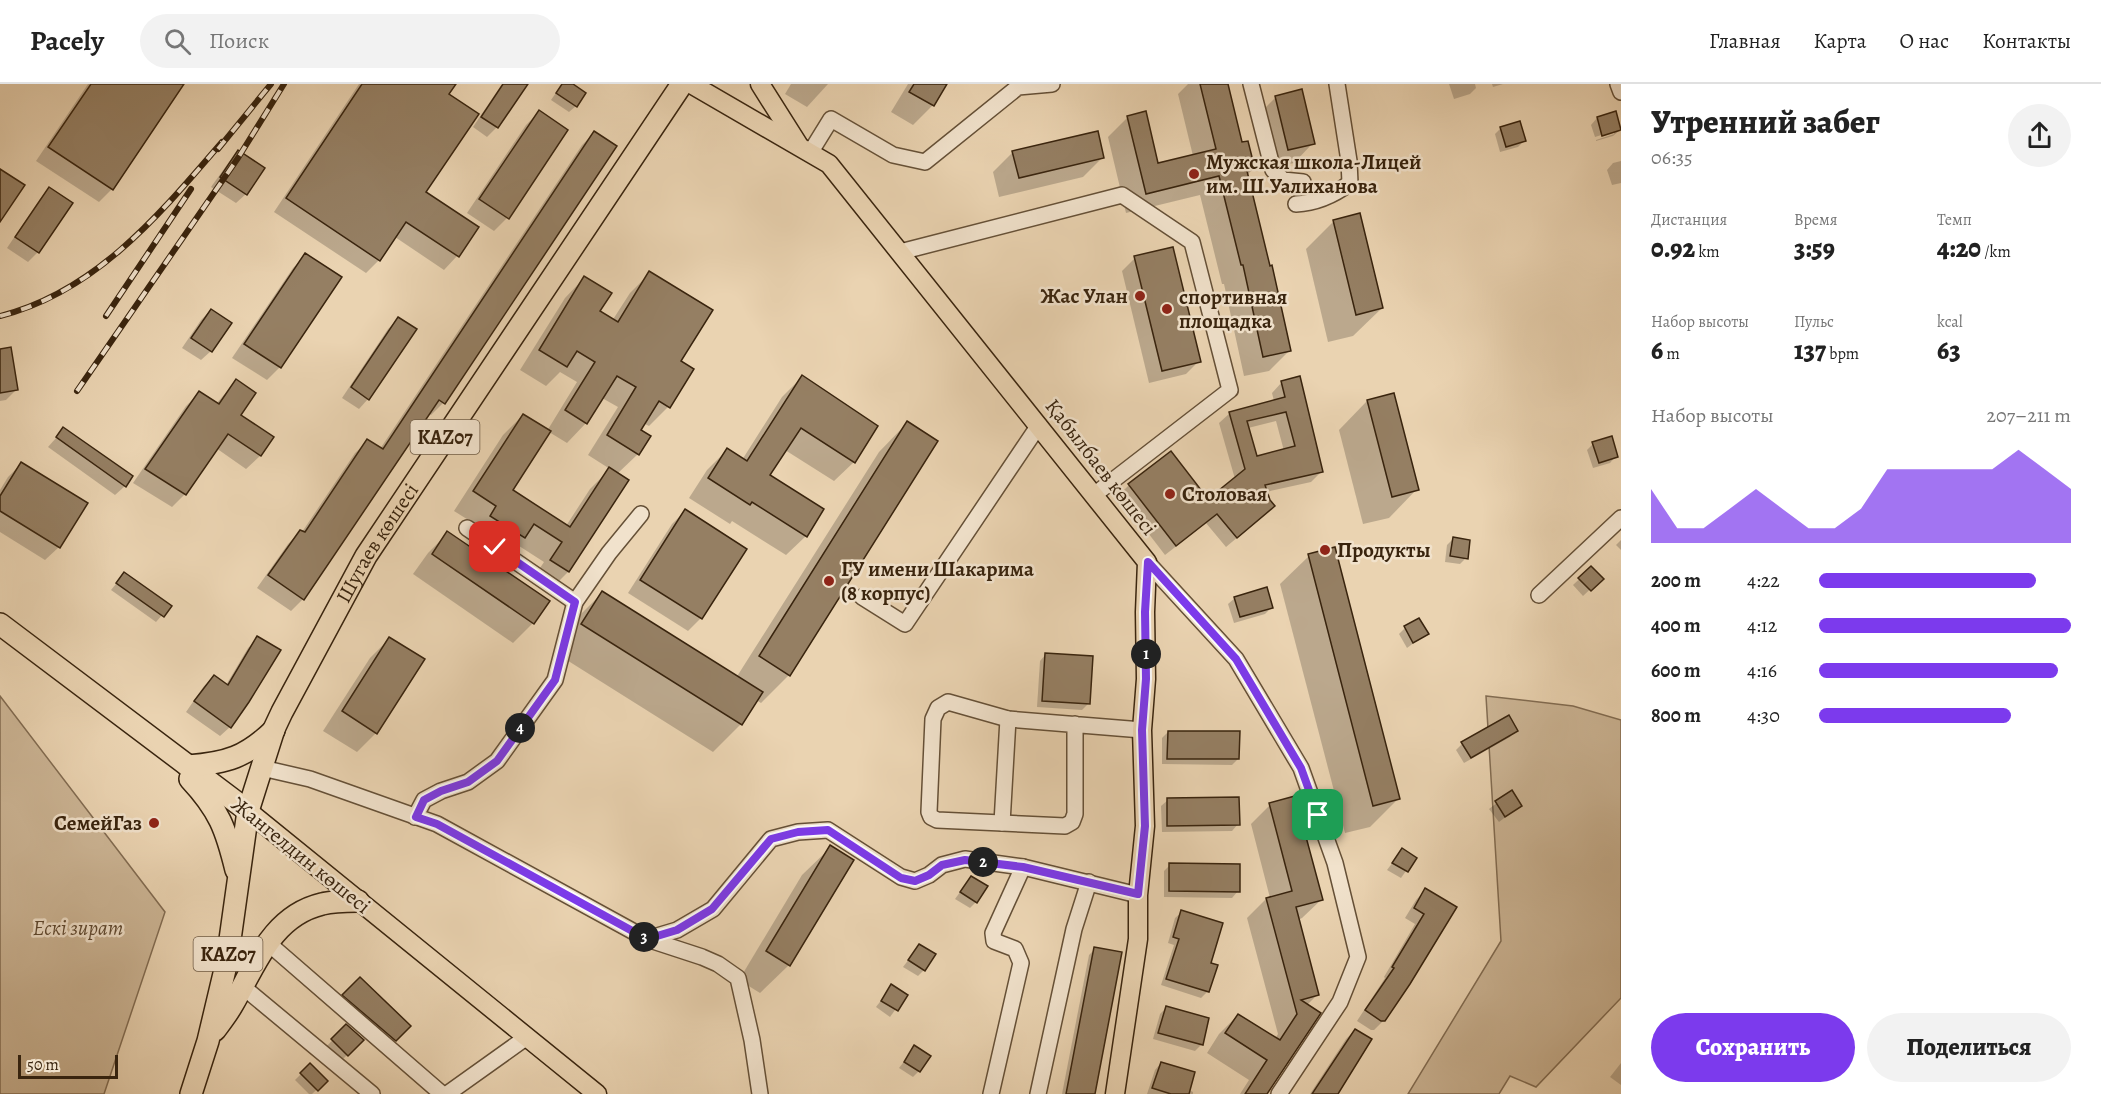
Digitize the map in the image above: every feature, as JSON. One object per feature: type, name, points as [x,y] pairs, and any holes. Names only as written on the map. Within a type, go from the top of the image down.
[{"type":"highway","name":"Шугаев көшесі","points":[[248,811],[274,729],[366,556],[682,84]]},
{"type":"highway","name":"Жангелдин көшесі","points":[[0,624],[248,811]]},
{"type":"highway","points":[[238,877],[223,824],[210,803],[186,774],[180,760],[214,764],[238,756],[260,743],[274,729]]},
{"type":"highway","name":"KAZ07","points":[[190,1094],[208,1041],[227,961],[248,811]]},
{"type":"highway","points":[[208,1041],[277,930],[290,918],[321,904],[358,901]]},
{"type":"main road","name":"Қабылбаев көшесі","points":[[691,84],[829,164],[1148,562],[1145,612],[1146,679],[1142,730],[1145,826],[1138,894],[1138,939],[1115,1094]]},
{"type":"main road","points":[[760,84],[805,151]]},
{"type":"main road","name":"Жангелдин көшесі","points":[[248,811],[597,1094]]},
{"type":"street","points":[[805,151],[831,119],[893,155],[925,162],[1018,87],[1052,84]]},
{"type":"street","points":[[1251,84],[1273,170],[1283,180],[1303,182]]},
{"type":"street","points":[[1296,204],[1309,203],[1323,198],[1350,183],[1349,160],[1337,84]]},
{"type":"street","points":[[1618,84],[1621,92]]},
{"type":"street","points":[[900,252],[1122,195],[1192,242],[1230,390],[1094,495]]},
{"type":"street","points":[[862,597],[905,624],[1039,425]]},
{"type":"street","points":[[416,817],[424,800],[441,791],[468,782],[497,761],[555,680],[575,602],[609,553],[641,514]]},
{"type":"street","points":[[1539,595],[1621,518]]},
{"type":"street","points":[[467,528],[575,602]]},
{"type":"street","points":[[1148,562],[1236,659],[1301,768],[1335,863],[1358,957],[1340,1002],[1279,1094]]},
{"type":"street","points":[[1075,724],[1075,814],[1072,822],[1065,826],[937,820],[932,817],[929,812],[933,719],[938,708],[948,702],[1008,719],[1075,724],[1142,730]]},
{"type":"street","points":[[1002,823],[1008,719]]},
{"type":"street","points":[[262,768],[310,780],[437,824],[647,939],[710,960],[738,978],[752,1040],[760,1094]]},
{"type":"street","points":[[647,939],[677,930],[712,909],[771,839],[798,832],[828,830],[901,878],[915,881],[929,875],[942,865],[965,860],[1023,867],[1138,894]]},
{"type":"street","points":[[991,1094],[1021,963],[1015,949],[994,941],[993,933],[1023,867]]},
{"type":"street","points":[[1038,1094],[1074,929],[1089,882]]},
{"type":"street","points":[[268,943],[442,1094]]},
{"type":"street","points":[[242,986],[372,1094]]},
{"type":"street","points":[[447,1094],[527,1037]]},
{"type":"green space","name":"Ескі зират","points":[[0,696],[165,912],[104,1094],[0,1094]]},
{"type":"green space","points":[[1486,696],[1573,706],[1621,720],[1621,998],[1536,1087],[1510,1076],[1499,1094],[1408,1094],[1501,941]]},
{"type":"building","points":[[91,84],[184,84],[113,190],[48,147]]},
{"type":"building","points":[[362,84],[456,84],[449,94],[479,114],[426,192],[479,227],[459,257],[406,222],[380,261],[286,198]]},
{"type":"building","points":[[503,84],[528,84],[498,128],[481,117]]},
{"type":"building","points":[[562,84],[573,84],[586,93],[577,107],[556,93]]},
{"type":"building","points":[[914,84],[947,84],[934,106],[909,92]]},
{"type":"building","name":"Мужская школа-Лицей им. Ш.Уалиханова","points":[[1200,84],[1228,84],[1242,142],[1248,141],[1255,169],[1247,171],[1270,266],[1272,265],[1291,351],[1263,357],[1243,265],[1241,265],[1219,176],[1146,194],[1127,116],[1146,111],[1158,163],[1216,149]]},
{"type":"building","points":[[1302,89],[1315,144],[1288,150],[1275,96]]},
{"type":"building","points":[[539,110],[568,130],[509,219],[479,199]]},
{"type":"building","points":[[1616,111],[1621,130],[1602,136],[1597,117]]},
{"type":"building","points":[[1520,121],[1526,141],[1506,147],[1500,127]]},
{"type":"building","points":[[594,131],[617,146],[445,404],[439,400],[304,600],[268,575],[300,530],[305,532],[367,439],[383,449]]},
{"type":"building","points":[[1098,131],[1104,158],[1019,178],[1012,151]]},
{"type":"building","points":[[238,150],[265,168],[247,195],[220,177]]},
{"type":"building","points":[[0,169],[25,185],[0,222]]},
{"type":"building","points":[[49,187],[73,203],[39,253],[15,237]]},
{"type":"building","points":[[1360,213],[1383,308],[1356,315],[1333,220]]},
{"type":"building","name":"спортивная площадка","points":[[1173,247],[1201,362],[1162,371],[1134,256]]},
{"type":"building","points":[[305,253],[342,277],[281,368],[244,344]]},
{"type":"building","points":[[649,271],[713,310],[681,361],[694,369],[670,408],[659,401],[641,430],[651,436],[639,455],[607,435],[636,387],[617,376],[587,424],[565,410],[595,362],[577,351],[567,367],[539,350],[584,276],[612,293],[600,311],[618,322]]},
{"type":"building","points":[[211,309],[232,323],[212,352],[191,338]]},
{"type":"building","points":[[398,317],[417,329],[369,400],[351,387]]},
{"type":"building","points":[[11,347],[18,390],[0,393],[0,349]]},
{"type":"building","points":[[802,375],[878,426],[855,463],[801,428],[770,475],[824,509],[807,537],[752,502],[750,505],[708,478],[727,448],[747,461]]},
{"type":"building","points":[[1300,376],[1323,472],[1265,485],[1270,500],[1275,506],[1237,538],[1217,514],[1176,546],[1128,484],[1171,451],[1208,499],[1245,469],[1229,412],[1285,397],[1281,381]],"holes":[[[1286,412],[1295,446],[1257,456],[1247,421]]]},
{"type":"building","points":[[236,379],[256,393],[241,415],[274,437],[261,456],[228,434],[186,495],[145,469],[199,391],[219,404]]},
{"type":"building","points":[[1394,393],[1419,490],[1392,497],[1367,400]]},
{"type":"building","points":[[523,414],[551,431],[513,490],[570,527],[609,467],[629,480],[569,572],[550,560],[562,542],[534,524],[525,538],[490,516],[496,506],[473,491]]},
{"type":"building","points":[[907,421],[938,441],[790,676],[759,656]]},
{"type":"building","points":[[63,427],[133,476],[126,487],[56,437]]},
{"type":"building","points":[[1612,436],[1618,457],[1599,463],[1592,442]]},
{"type":"building","points":[[21,462],[88,503],[60,548],[0,511],[0,496]]},
{"type":"building","points":[[685,509],[747,549],[702,619],[640,580]]},
{"type":"building","points":[[447,531],[550,601],[534,624],[432,554]]},
{"type":"building","points":[[1453,537],[1470,540],[1468,559],[1450,556]]},
{"type":"building","points":[[1335,547],[1400,799],[1373,806],[1308,554]]},
{"type":"building","points":[[1591,566],[1604,579],[1591,591],[1578,578]]},
{"type":"building","points":[[124,572],[172,606],[164,617],[116,583]]},
{"type":"building","points":[[1267,587],[1273,608],[1240,617],[1234,597]]},
{"type":"building","points":[[602,591],[763,692],[742,725],[581,624]]},
{"type":"building","points":[[1419,618],[1429,634],[1413,643],[1404,626]]},
{"type":"building","points":[[257,636],[281,650],[231,728],[194,701],[214,675],[228,685]]},
{"type":"building","points":[[389,637],[425,659],[377,734],[342,711]]},
{"type":"building","points":[[1045,653],[1093,656],[1090,704],[1042,701]]},
{"type":"building","points":[[1509,715],[1518,731],[1471,758],[1461,742]]},
{"type":"building","points":[[1168,731],[1240,731],[1239,759],[1167,759]]},
{"type":"building","points":[[1512,790],[1522,806],[1505,817],[1495,801]]},
{"type":"building","points":[[1295,796],[1323,900],[1296,907],[1319,995],[1301,1000],[1321,1013],[1267,1094],[1245,1094],[1267,1060],[1225,1033],[1238,1014],[1280,1040],[1297,1014],[1266,898],[1292,891],[1269,803]]},
{"type":"building","points":[[1239,797],[1240,825],[1167,826],[1167,798]]},
{"type":"building","points":[[830,845],[854,860],[790,966],[766,951]]},
{"type":"building","points":[[1402,848],[1417,858],[1408,872],[1392,863]]},
{"type":"building","points":[[1169,863],[1240,864],[1240,892],[1169,891]]},
{"type":"building","points":[[971,876],[988,886],[977,903],[960,892]]},
{"type":"building","points":[[1425,888],[1457,907],[1410,984],[1385,1021],[1381,1021],[1365,1010],[1394,968],[1392,967],[1424,914],[1414,908]]},
{"type":"building","points":[[1181,910],[1223,923],[1211,963],[1218,965],[1209,992],[1166,979],[1179,939],[1173,937]]},
{"type":"building","points":[[919,944],[936,954],[925,971],[908,960]]},
{"type":"building","points":[[1094,947],[1122,952],[1095,1094],[1066,1094]]},
{"type":"building","points":[[360,977],[411,1026],[396,1041],[342,995]]},
{"type":"building","points":[[891,984],[908,995],[898,1011],[881,1001]]},
{"type":"building","points":[[1166,1006],[1209,1018],[1203,1045],[1158,1033]]},
{"type":"building","points":[[346,1024],[364,1040],[348,1056],[331,1039]]},
{"type":"building","points":[[1355,1029],[1372,1039],[1338,1094],[1312,1094]]},
{"type":"building","points":[[914,1045],[931,1056],[920,1072],[904,1062]]},
{"type":"building","points":[[1161,1062],[1195,1072],[1189,1094],[1171,1094],[1152,1088]]},
{"type":"building","points":[[310,1063],[328,1081],[318,1091],[300,1073]]},
{"type":"railway","points":[[218,149],[271,84]]},
{"type":"railway","points":[[77,391],[238,158],[284,84]]},
{"type":"railway","points":[[0,316],[35,305],[67,289],[96,269],[150,222],[222,142]]},
{"type":"railway","points":[[106,316],[191,189]]},
{"type":"place","name":"Мужская школа-Лицей им. Ш.Уалиханова","points":[[1194,174]]},
{"type":"place","name":"Жас Улан","points":[[1140,296]]},
{"type":"place","name":"спортивная площадка","points":[[1167,309]]},
{"type":"place","name":"Столовая","points":[[1170,494]]},
{"type":"place","name":"Продукты","points":[[1325,550]]},
{"type":"place","name":"ГУ имени Шакарима (8 корпус)","points":[[829,581]]},
{"type":"place","name":"СемейГаз","points":[[154,823]]},
{"type":"route","points":[[495,547],[575,602],[555,680],[497,761],[468,782],[441,791],[424,800],[416,817],[437,824],[618,921],[647,939],[677,930],[712,909],[771,839],[798,832],[828,830],[901,878],[915,881],[929,875],[942,865],[965,860],[1023,867],[1138,894],[1145,826],[1142,730],[1146,679],[1145,612],[1148,562],[1236,659],[1301,768],[1318,815]]}]
